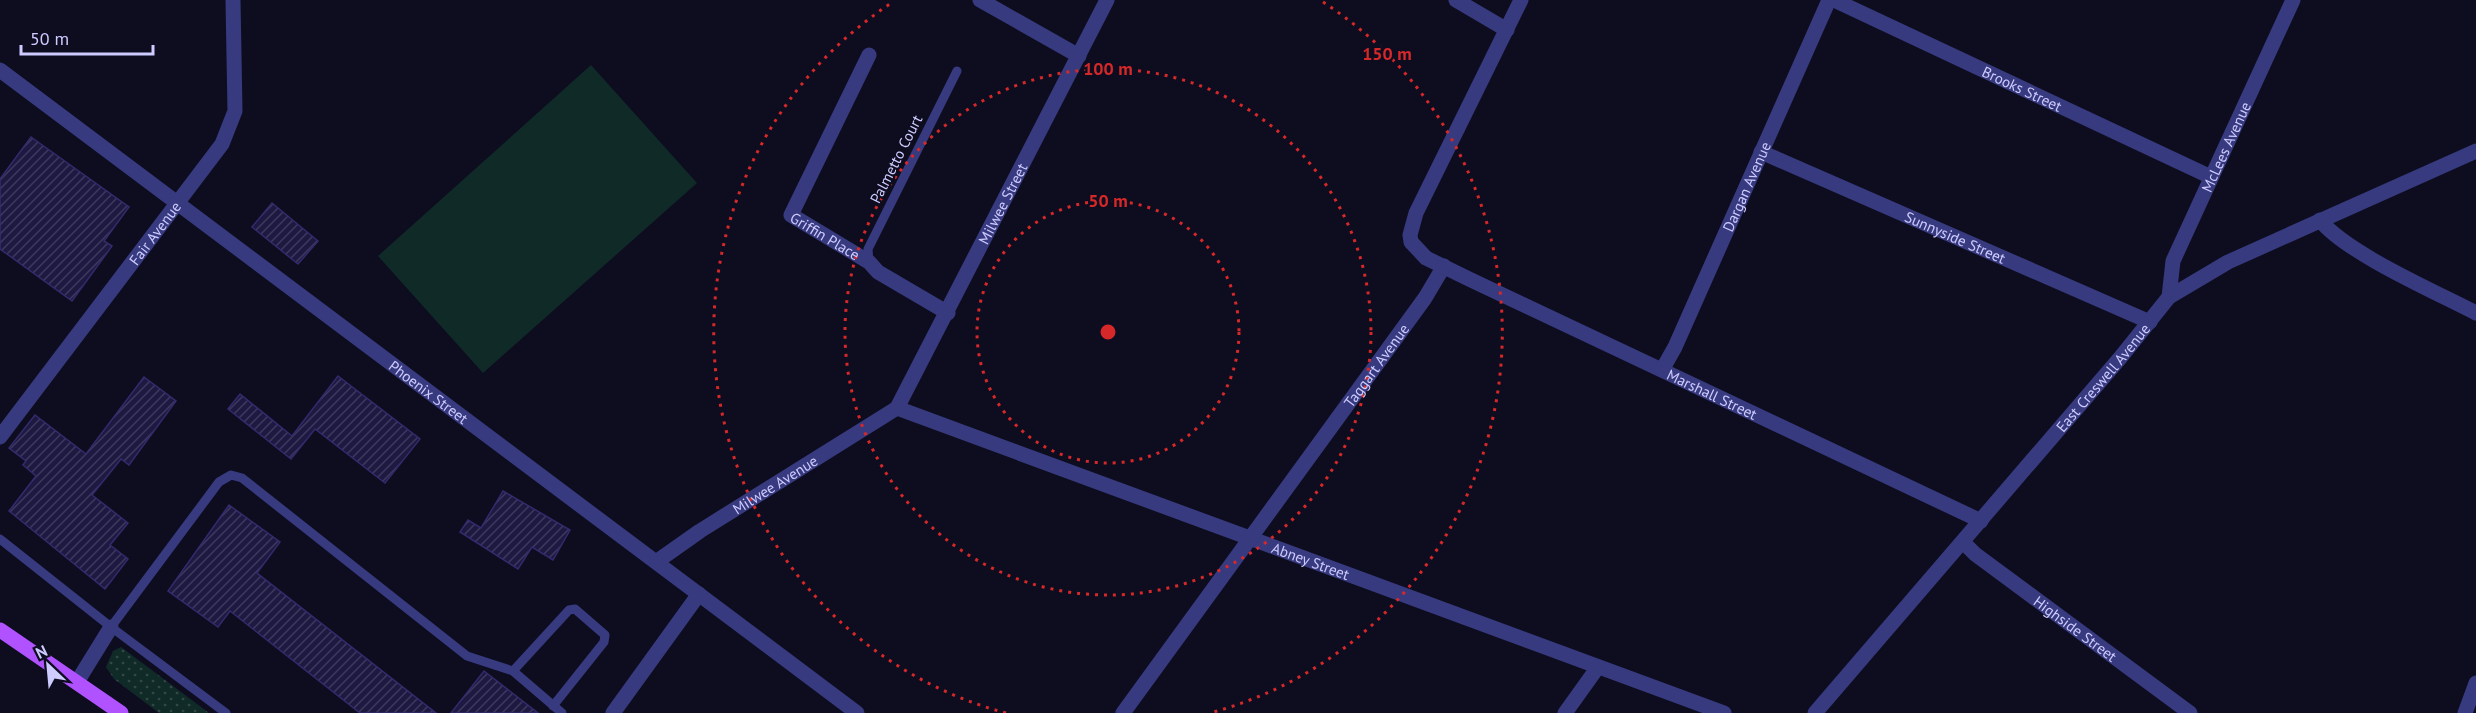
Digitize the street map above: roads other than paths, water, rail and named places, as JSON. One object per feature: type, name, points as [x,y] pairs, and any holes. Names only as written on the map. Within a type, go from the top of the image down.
[{"type":"main road","points":[[0,630],[121,713]]},
{"type":"street","name":"Fair Avenue","points":[[0,437],[222,144],[230,129],[236,94],[233,0]]},
{"type":"street","points":[[980,0],[1079,56]]},
{"type":"street","name":"Milwee Street","points":[[897,408],[948,313],[1107,0]]},
{"type":"street","points":[[1456,0],[1507,30]]},
{"type":"street","points":[[1444,267],[1419,252],[1412,242],[1412,226],[1521,0]]},
{"type":"street","name":"Dargan Avenue","points":[[1662,370],[1675,348],[1829,0]]},
{"type":"street","name":"Brooks Street","points":[[1834,0],[2211,177]]},
{"type":"street","name":"McLees Avenue","points":[[2169,297],[2173,261],[2292,0]]},
{"type":"street","name":"Griffin Place","points":[[869,55],[791,215],[869,262],[878,272],[948,313]]},
{"type":"street","name":"Phoenix Street","points":[[0,70],[857,713]]},
{"type":"street","name":"East Creswell Avenue","points":[[1815,713],[1963,542],[2169,297],[2228,262],[2476,151]]},
{"type":"street","name":"Sunnyside Street","points":[[1761,152],[2150,322]]},
{"type":"street","points":[[2320,220],[2330,233],[2352,247],[2476,313]]},
{"type":"street","name":"Marshall Street","points":[[1444,267],[1981,520]]},
{"type":"street","name":"Taggart Avenue","points":[[1123,713],[1425,298],[1444,267]]},
{"type":"street","name":"Milwee Avenue","points":[[656,562],[700,531],[897,408]]},
{"type":"street","name":"Abney Street","points":[[897,408],[1724,713]]},
{"type":"street","name":"Highside Street","points":[[1963,542],[2190,713]]},
{"type":"street","points":[[612,713],[699,594]]},
{"type":"street","points":[[77,682],[111,627]]},
{"type":"street","points":[[1565,713],[1598,667]]},
{"type":"street","points":[[2465,713],[2476,683]]},
{"type":"lane","name":"Palmetto Court","points":[[869,262],[868,249],[957,71]]},
{"type":"lane","points":[[111,627],[219,482],[231,476],[242,478],[467,656],[513,671],[562,713]]},
{"type":"lane","points":[[0,539],[111,627],[226,713]]},
{"type":"lane","points":[[513,671],[569,610],[575,609],[599,627],[605,635],[604,642],[554,706]]}]
